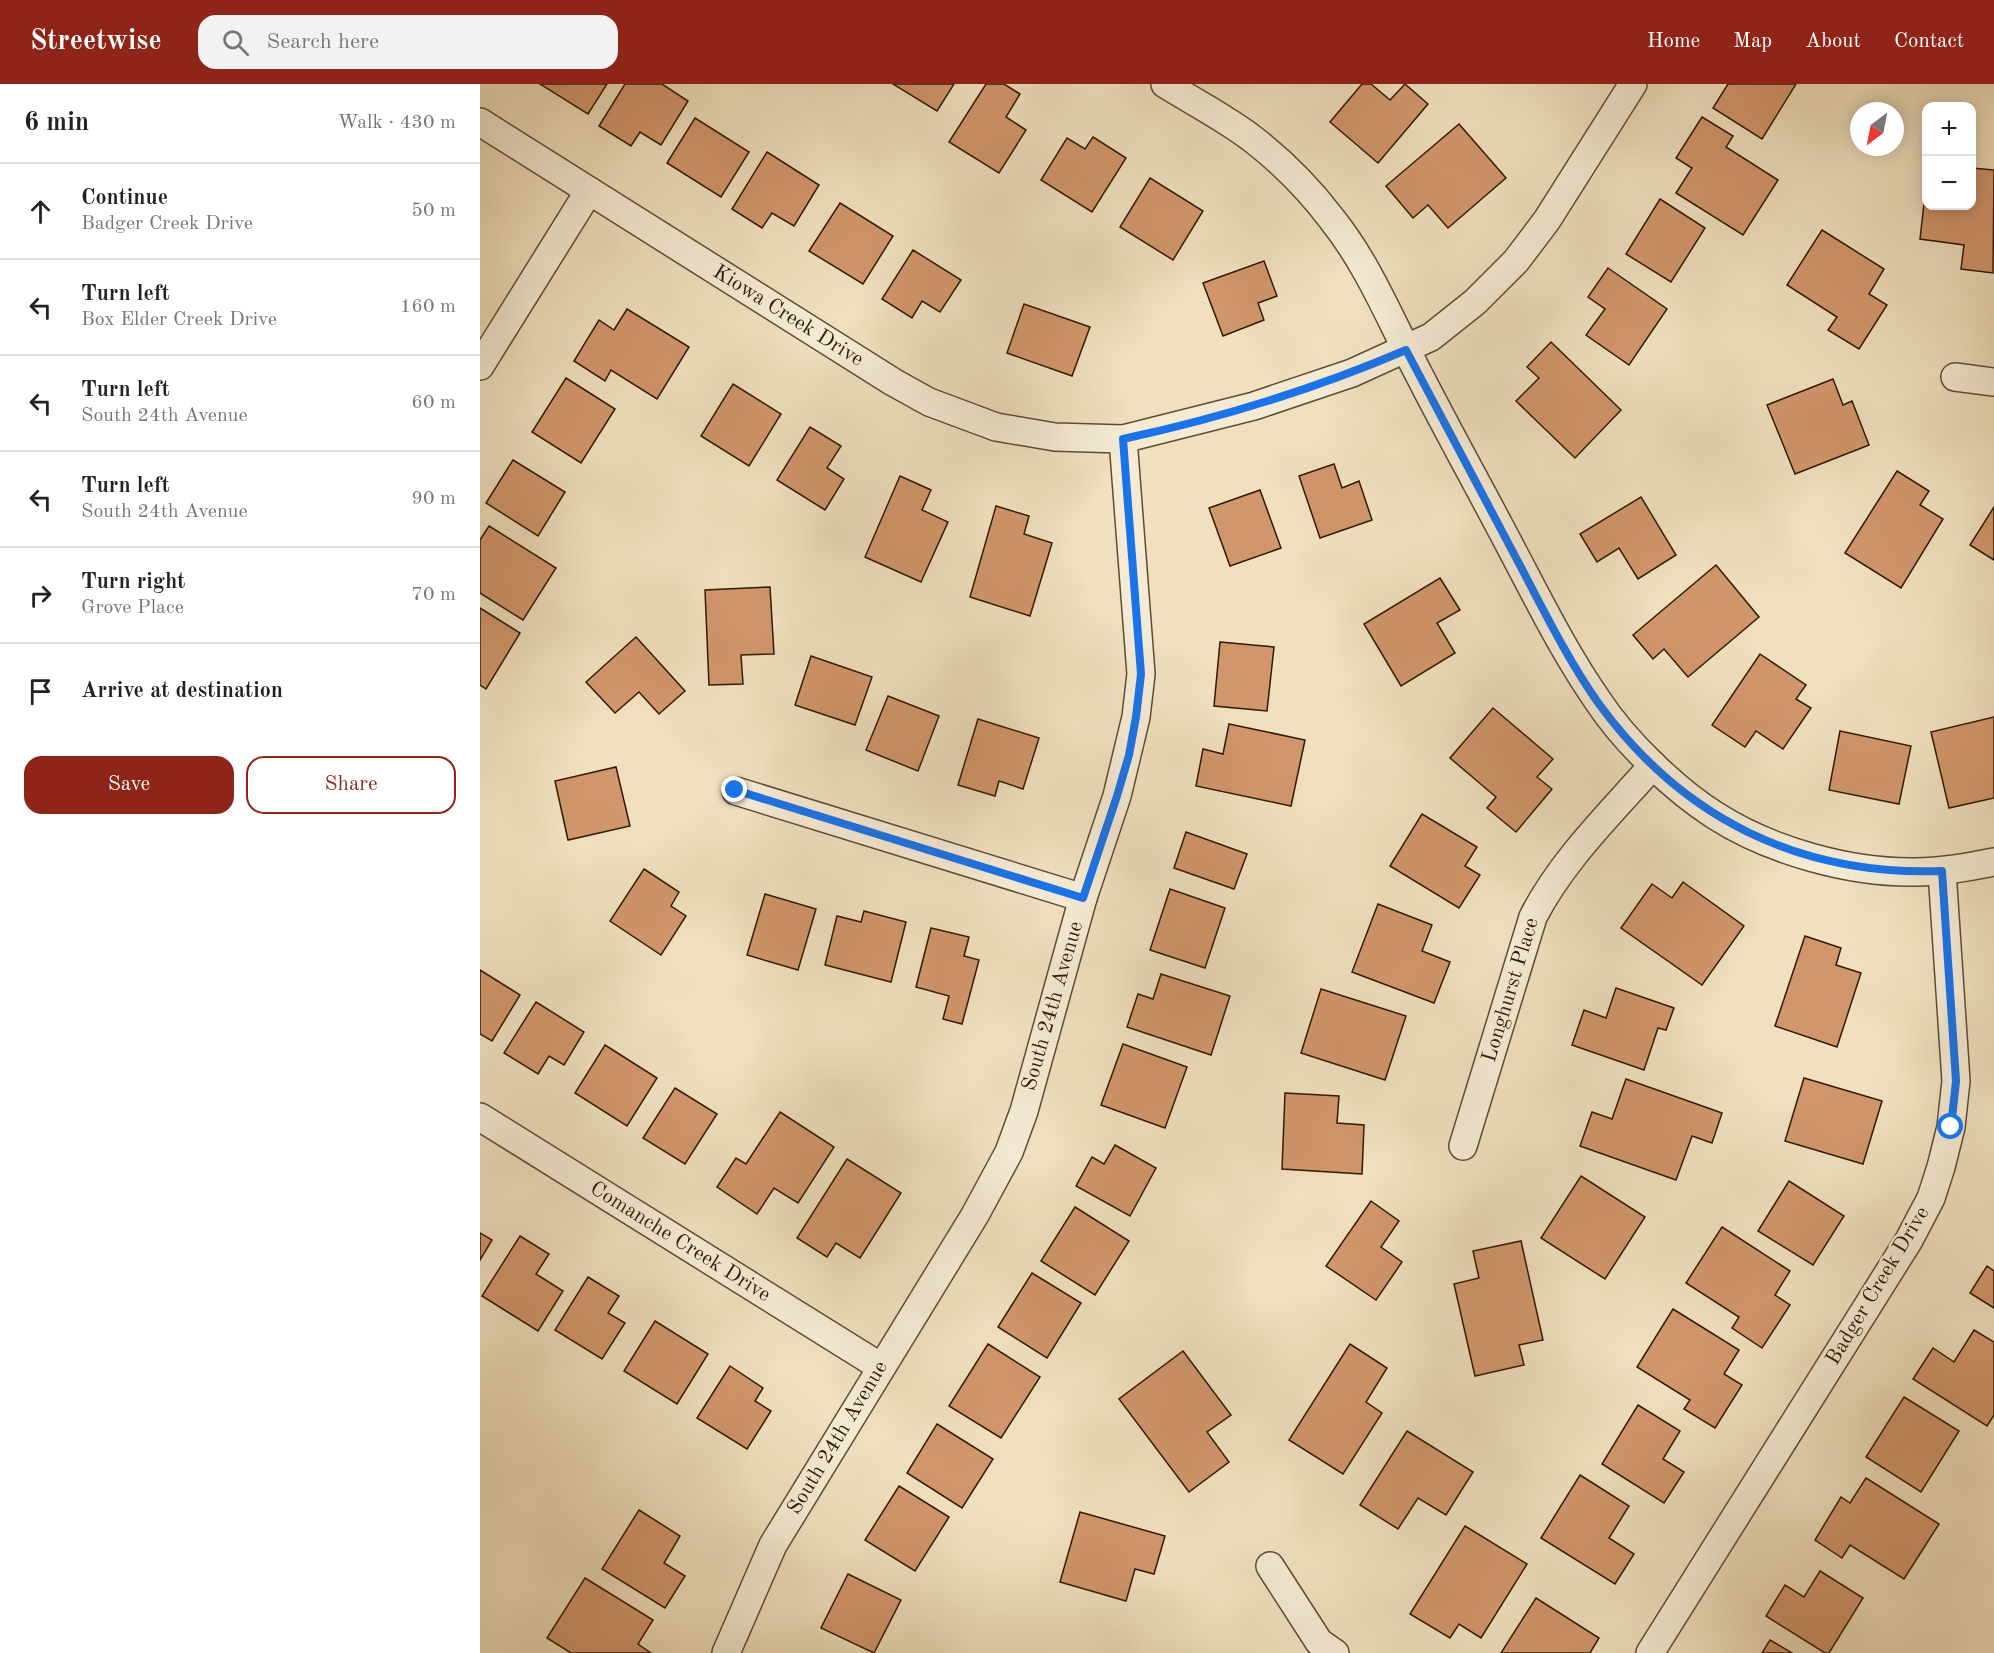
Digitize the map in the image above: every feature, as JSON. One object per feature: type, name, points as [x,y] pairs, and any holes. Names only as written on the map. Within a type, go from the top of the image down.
[{"type":"street","points":[[1165,84],[1252,138],[1302,184],[1331,217],[1355,250],[1376,286],[1406,350],[1555,631],[1598,702],[1617,727],[1653,765],[1676,786],[1716,816],[1763,840],[1800,854],[1863,868],[1911,872],[1942,871],[1994,862]]},
{"type":"street","points":[[1123,439],[1254,406],[1352,373],[1431,338],[1475,302],[1516,261],[1547,220],[1633,84]]},
{"type":"street","name":"Kiowa Creek Drive","points":[[480,122],[883,376],[929,402],[996,427],[1055,437],[1123,439]]},
{"type":"street","points":[[480,366],[589,190]]},
{"type":"street","points":[[1955,377],[1994,381]]},
{"type":"street","name":"South 24th Avenue","points":[[726,1653],[773,1545],[975,1215],[1009,1152],[1024,1111],[1083,898],[1129,755],[1136,717],[1141,674],[1123,439]]},
{"type":"street","name":"Longhurst Place","points":[[1463,1146],[1533,917],[1542,899],[1578,851],[1653,765]]},
{"type":"street","points":[[735,790],[1083,898]]},
{"type":"street","name":"Badger Creek Drive","points":[[1650,1653],[1909,1240],[1931,1198],[1951,1127],[1956,1081],[1942,871]]},
{"type":"street","name":"Comanche Creek Drive","points":[[480,1116],[880,1367]]},
{"type":"street","points":[[1270,1566],[1319,1642],[1335,1653]]},
{"type":"building","points":[[540,84],[607,84],[588,114]]},
{"type":"building","points":[[625,84],[662,84],[688,101],[661,145],[640,132],[631,146],[599,126]]},
{"type":"building","points":[[893,84],[954,84],[937,111]]},
{"type":"building","points":[[986,84],[1004,84],[1020,94],[1006,117],[1026,130],[999,173],[949,142]]},
{"type":"building","points":[[1362,84],[1371,84],[1390,100],[1405,84],[1428,104],[1378,163],[1330,122]]},
{"type":"building","points":[[1728,84],[1796,84],[1762,139],[1713,108]]},
{"type":"building","points":[[1702,117],[1733,136],[1726,147],[1778,180],[1743,235],[1676,193],[1692,168],[1676,158]]},
{"type":"building","points":[[695,118],[749,152],[721,197],[667,163]]},
{"type":"building","points":[[1459,124],[1506,178],[1448,228],[1428,205],[1413,218],[1386,186]]},
{"type":"building","points":[[1093,137],[1126,158],[1092,212],[1041,180],[1067,138],[1085,149]]},
{"type":"building","points":[[767,152],[819,185],[794,226],[772,213],[762,228],[732,209]]},
{"type":"building","points":[[1976,168],[1994,170],[1993,273],[1961,269],[1964,245],[1920,239],[1923,210],[1976,210]]},
{"type":"building","points":[[1150,178],[1203,211],[1173,260],[1120,227]]},
{"type":"building","points":[[1660,199],[1705,228],[1671,282],[1626,254]]},
{"type":"building","points":[[840,203],[893,236],[863,284],[809,251]]},
{"type":"building","points":[[1822,230],[1884,269],[1869,294],[1887,305],[1859,349],[1828,330],[1837,317],[1787,285]]},
{"type":"building","points":[[913,250],[961,280],[940,312],[922,301],[912,318],[882,299]]},
{"type":"building","points":[[1264,261],[1277,296],[1258,303],[1264,320],[1223,336],[1203,283]]},
{"type":"building","points":[[1608,268],[1667,309],[1629,365],[1586,335],[1605,309],[1588,297]]},
{"type":"building","points":[[1024,304],[1090,327],[1072,376],[1007,353]]},
{"type":"building","points":[[627,309],[689,347],[657,399],[611,370],[605,381],[574,361],[599,320],[614,330]]},
{"type":"building","points":[[1551,342],[1621,410],[1575,458],[1516,401],[1539,378],[1527,367]]},
{"type":"building","points":[[566,378],[615,409],[581,463],[532,432]]},
{"type":"building","points":[[1833,379],[1843,405],[1852,401],[1869,445],[1795,474],[1767,405]]},
{"type":"building","points":[[733,384],[781,414],[749,466],[701,436]]},
{"type":"building","points":[[810,427],[841,446],[827,468],[844,479],[825,510],[777,480]]},
{"type":"building","points":[[513,460],[565,492],[538,536],[486,503]]},
{"type":"building","points":[[1334,464],[1342,488],[1359,481],[1372,520],[1320,538],[1299,476]]},
{"type":"building","points":[[1897,471],[1929,491],[1920,505],[1943,519],[1901,588],[1845,553]]},
{"type":"building","points":[[900,476],[931,490],[922,510],[948,522],[921,582],[865,557]]},
{"type":"building","points":[[1260,490],[1281,548],[1230,566],[1209,508]]},
{"type":"building","points":[[1641,497],[1676,555],[1638,579],[1619,548],[1597,562],[1580,534]]},
{"type":"building","points":[[996,506],[1029,516],[1024,534],[1052,543],[1030,616],[970,597]]},
{"type":"building","points":[[1994,507],[1994,560],[1970,545]]},
{"type":"building","points":[[489,526],[556,568],[523,620],[480,593],[480,540]]},
{"type":"building","points":[[1716,565],[1759,617],[1688,677],[1664,649],[1653,659],[1633,635]]},
{"type":"building","points":[[1440,578],[1460,610],[1437,623],[1455,653],[1401,686],[1364,624]]},
{"type":"building","points":[[770,587],[774,654],[741,655],[743,684],[709,685],[705,590]]},
{"type":"building","points":[[480,608],[520,633],[486,689],[480,685]]},
{"type":"building","points":[[636,637],[685,691],[659,714],[639,692],[615,713],[586,682]]},
{"type":"building","points":[[1220,642],[1274,647],[1267,711],[1214,706]]},
{"type":"building","points":[[1760,654],[1806,685],[1796,699],[1811,708],[1783,749],[1756,731],[1745,747],[1712,725]]},
{"type":"building","points":[[811,656],[872,677],[855,725],[795,705]]},
{"type":"building","points":[[888,696],[939,716],[918,771],[866,750]]},
{"type":"building","points":[[1493,708],[1553,759],[1537,777],[1552,789],[1516,832],[1487,808],[1496,797],[1450,758]]},
{"type":"building","points":[[1994,717],[1994,798],[1949,808],[1931,732]]},
{"type":"building","points":[[978,719],[1039,738],[1023,789],[999,781],[995,796],[958,785]]},
{"type":"building","points":[[1229,724],[1305,740],[1291,806],[1196,786],[1203,749],[1223,754]]},
{"type":"building","points":[[1840,731],[1911,746],[1899,804],[1829,790]]},
{"type":"building","points":[[616,767],[630,826],[568,840],[555,781]]},
{"type":"building","points":[[1422,814],[1477,847],[1465,866],[1480,875],[1459,908],[1390,866]]},
{"type":"building","points":[[1186,832],[1247,854],[1234,889],[1174,868]]},
{"type":"building","points":[[644,869],[679,892],[671,906],[686,916],[661,955],[610,921]]},
{"type":"building","points":[[1683,882],[1744,926],[1702,985],[1621,928],[1652,884],[1672,898]]},
{"type":"building","points":[[1170,889],[1225,908],[1205,968],[1150,950]]},
{"type":"building","points":[[765,894],[816,909],[798,970],[747,955]]},
{"type":"building","points":[[1378,904],[1432,925],[1422,951],[1450,962],[1434,1003],[1352,972]]},
{"type":"building","points":[[864,911],[906,922],[891,982],[825,965],[837,916],[861,922]]},
{"type":"building","points":[[931,928],[969,937],[964,956],[979,960],[962,1024],[943,1019],[949,996],[916,987]]},
{"type":"building","points":[[1805,936],[1841,948],[1836,965],[1861,973],[1837,1047],[1775,1026]]},
{"type":"building","points":[[480,970],[520,995],[492,1041],[480,1034]]},
{"type":"building","points":[[1161,974],[1230,996],[1211,1055],[1127,1027],[1138,994],[1153,999]]},
{"type":"building","points":[[1616,988],[1674,1008],[1666,1030],[1658,1028],[1644,1070],[1572,1045],[1584,1010],[1606,1018]]},
{"type":"building","points":[[1321,989],[1406,1016],[1385,1080],[1301,1053]]},
{"type":"building","points":[[536,1002],[584,1032],[564,1065],[549,1056],[538,1074],[504,1053]]},
{"type":"building","points":[[1123,1044],[1187,1067],[1165,1128],[1101,1105]]},
{"type":"building","points":[[605,1045],[657,1078],[627,1126],[575,1093]]},
{"type":"building","points":[[1804,1078],[1882,1101],[1863,1164],[1785,1141]]},
{"type":"building","points":[[1626,1079],[1722,1113],[1712,1143],[1692,1136],[1676,1180],[1580,1146],[1592,1112],[1612,1119]]},
{"type":"building","points":[[675,1088],[717,1114],[685,1164],[643,1138]]},
{"type":"building","points":[[1285,1093],[1339,1096],[1337,1123],[1364,1125],[1362,1174],[1282,1169]]},
{"type":"building","points":[[780,1112],[834,1147],[798,1203],[774,1188],[757,1214],[717,1187],[736,1158],[746,1164]]},
{"type":"building","points":[[1115,1145],[1156,1168],[1130,1216],[1076,1186],[1092,1157],[1104,1164]]},
{"type":"building","points":[[847,1159],[901,1193],[860,1258],[836,1243],[827,1257],[797,1238]]},
{"type":"building","points":[[1581,1176],[1645,1217],[1605,1279],[1541,1238]]},
{"type":"building","points":[[1789,1181],[1844,1216],[1813,1265],[1758,1231]]},
{"type":"building","points":[[1371,1201],[1399,1221],[1381,1247],[1402,1262],[1376,1300],[1326,1266]]},
{"type":"building","points":[[1075,1207],[1129,1241],[1095,1295],[1041,1261]]},
{"type":"building","points":[[1722,1227],[1790,1271],[1775,1295],[1790,1305],[1762,1348],[1732,1328],[1739,1317],[1686,1283]]},
{"type":"building","points":[[480,1233],[492,1240],[480,1260]]},
{"type":"building","points":[[520,1236],[549,1254],[536,1274],[563,1291],[538,1331],[482,1296]]},
{"type":"building","points":[[1521,1241],[1543,1340],[1519,1345],[1524,1365],[1475,1376],[1454,1284],[1479,1278],[1473,1251]]},
{"type":"building","points":[[1987,1266],[1994,1271],[1994,1308],[1970,1293]]},
{"type":"building","points":[[1032,1273],[1081,1303],[1047,1358],[998,1327]]},
{"type":"building","points":[[588,1277],[619,1296],[608,1313],[625,1323],[602,1359],[555,1330]]},
{"type":"building","points":[[1673,1309],[1739,1350],[1724,1374],[1742,1385],[1715,1428],[1684,1409],[1690,1400],[1637,1367]]},
{"type":"building","points":[[655,1321],[708,1354],[677,1404],[624,1371]]},
{"type":"building","points":[[1974,1330],[1994,1342],[1994,1415],[1987,1426],[1913,1379],[1933,1348],[1954,1362]]},
{"type":"building","points":[[988,1344],[1040,1377],[1001,1438],[949,1406]]},
{"type":"building","points":[[1350,1344],[1387,1368],[1366,1402],[1382,1413],[1343,1474],[1289,1440]]},
{"type":"building","points":[[1183,1351],[1231,1415],[1207,1432],[1229,1462],[1189,1492],[1119,1399]]},
{"type":"building","points":[[730,1366],[763,1388],[755,1401],[771,1411],[747,1449],[697,1418]]},
{"type":"building","points":[[1904,1397],[1959,1431],[1921,1492],[1866,1457]]},
{"type":"building","points":[[1638,1405],[1680,1431],[1663,1459],[1684,1472],[1664,1503],[1602,1464]]},
{"type":"building","points":[[937,1424],[993,1459],[962,1508],[907,1473]]},
{"type":"building","points":[[1407,1431],[1473,1472],[1446,1515],[1418,1498],[1398,1529],[1360,1505]]},
{"type":"building","points":[[1580,1475],[1629,1506],[1609,1538],[1634,1554],[1615,1584],[1541,1538]]},
{"type":"building","points":[[1866,1478],[1939,1524],[1904,1579],[1850,1545],[1842,1558],[1815,1540],[1841,1497],[1850,1503]]},
{"type":"building","points":[[899,1486],[949,1517],[915,1571],[865,1540]]},
{"type":"building","points":[[639,1510],[680,1536],[664,1563],[685,1576],[665,1608],[602,1569]]},
{"type":"building","points":[[1080,1512],[1165,1536],[1154,1574],[1135,1569],[1126,1601],[1060,1582]]},
{"type":"building","points":[[1465,1526],[1527,1564],[1481,1638],[1459,1624],[1450,1638],[1410,1614]]},
{"type":"building","points":[[1820,1571],[1863,1598],[1829,1653],[1825,1653],[1766,1616],[1785,1585],[1804,1597]]},
{"type":"building","points":[[848,1574],[901,1600],[874,1653],[821,1628]]},
{"type":"building","points":[[585,1578],[653,1620],[638,1644],[651,1653],[571,1653],[547,1638]]},
{"type":"building","points":[[1536,1598],[1599,1638],[1590,1653],[1501,1653]]},
{"type":"building","points":[[1770,1640],[1792,1653],[1762,1653]]},
{"type":"route","points":[[735,790],[1083,898],[1129,755],[1141,674],[1123,439],[1254,406],[1352,373],[1406,350],[1555,631],[1598,702],[1617,727],[1653,765],[1676,786],[1716,816],[1763,840],[1800,854],[1863,868],[1911,872],[1942,871],[1956,1081],[1951,1127]]}]
